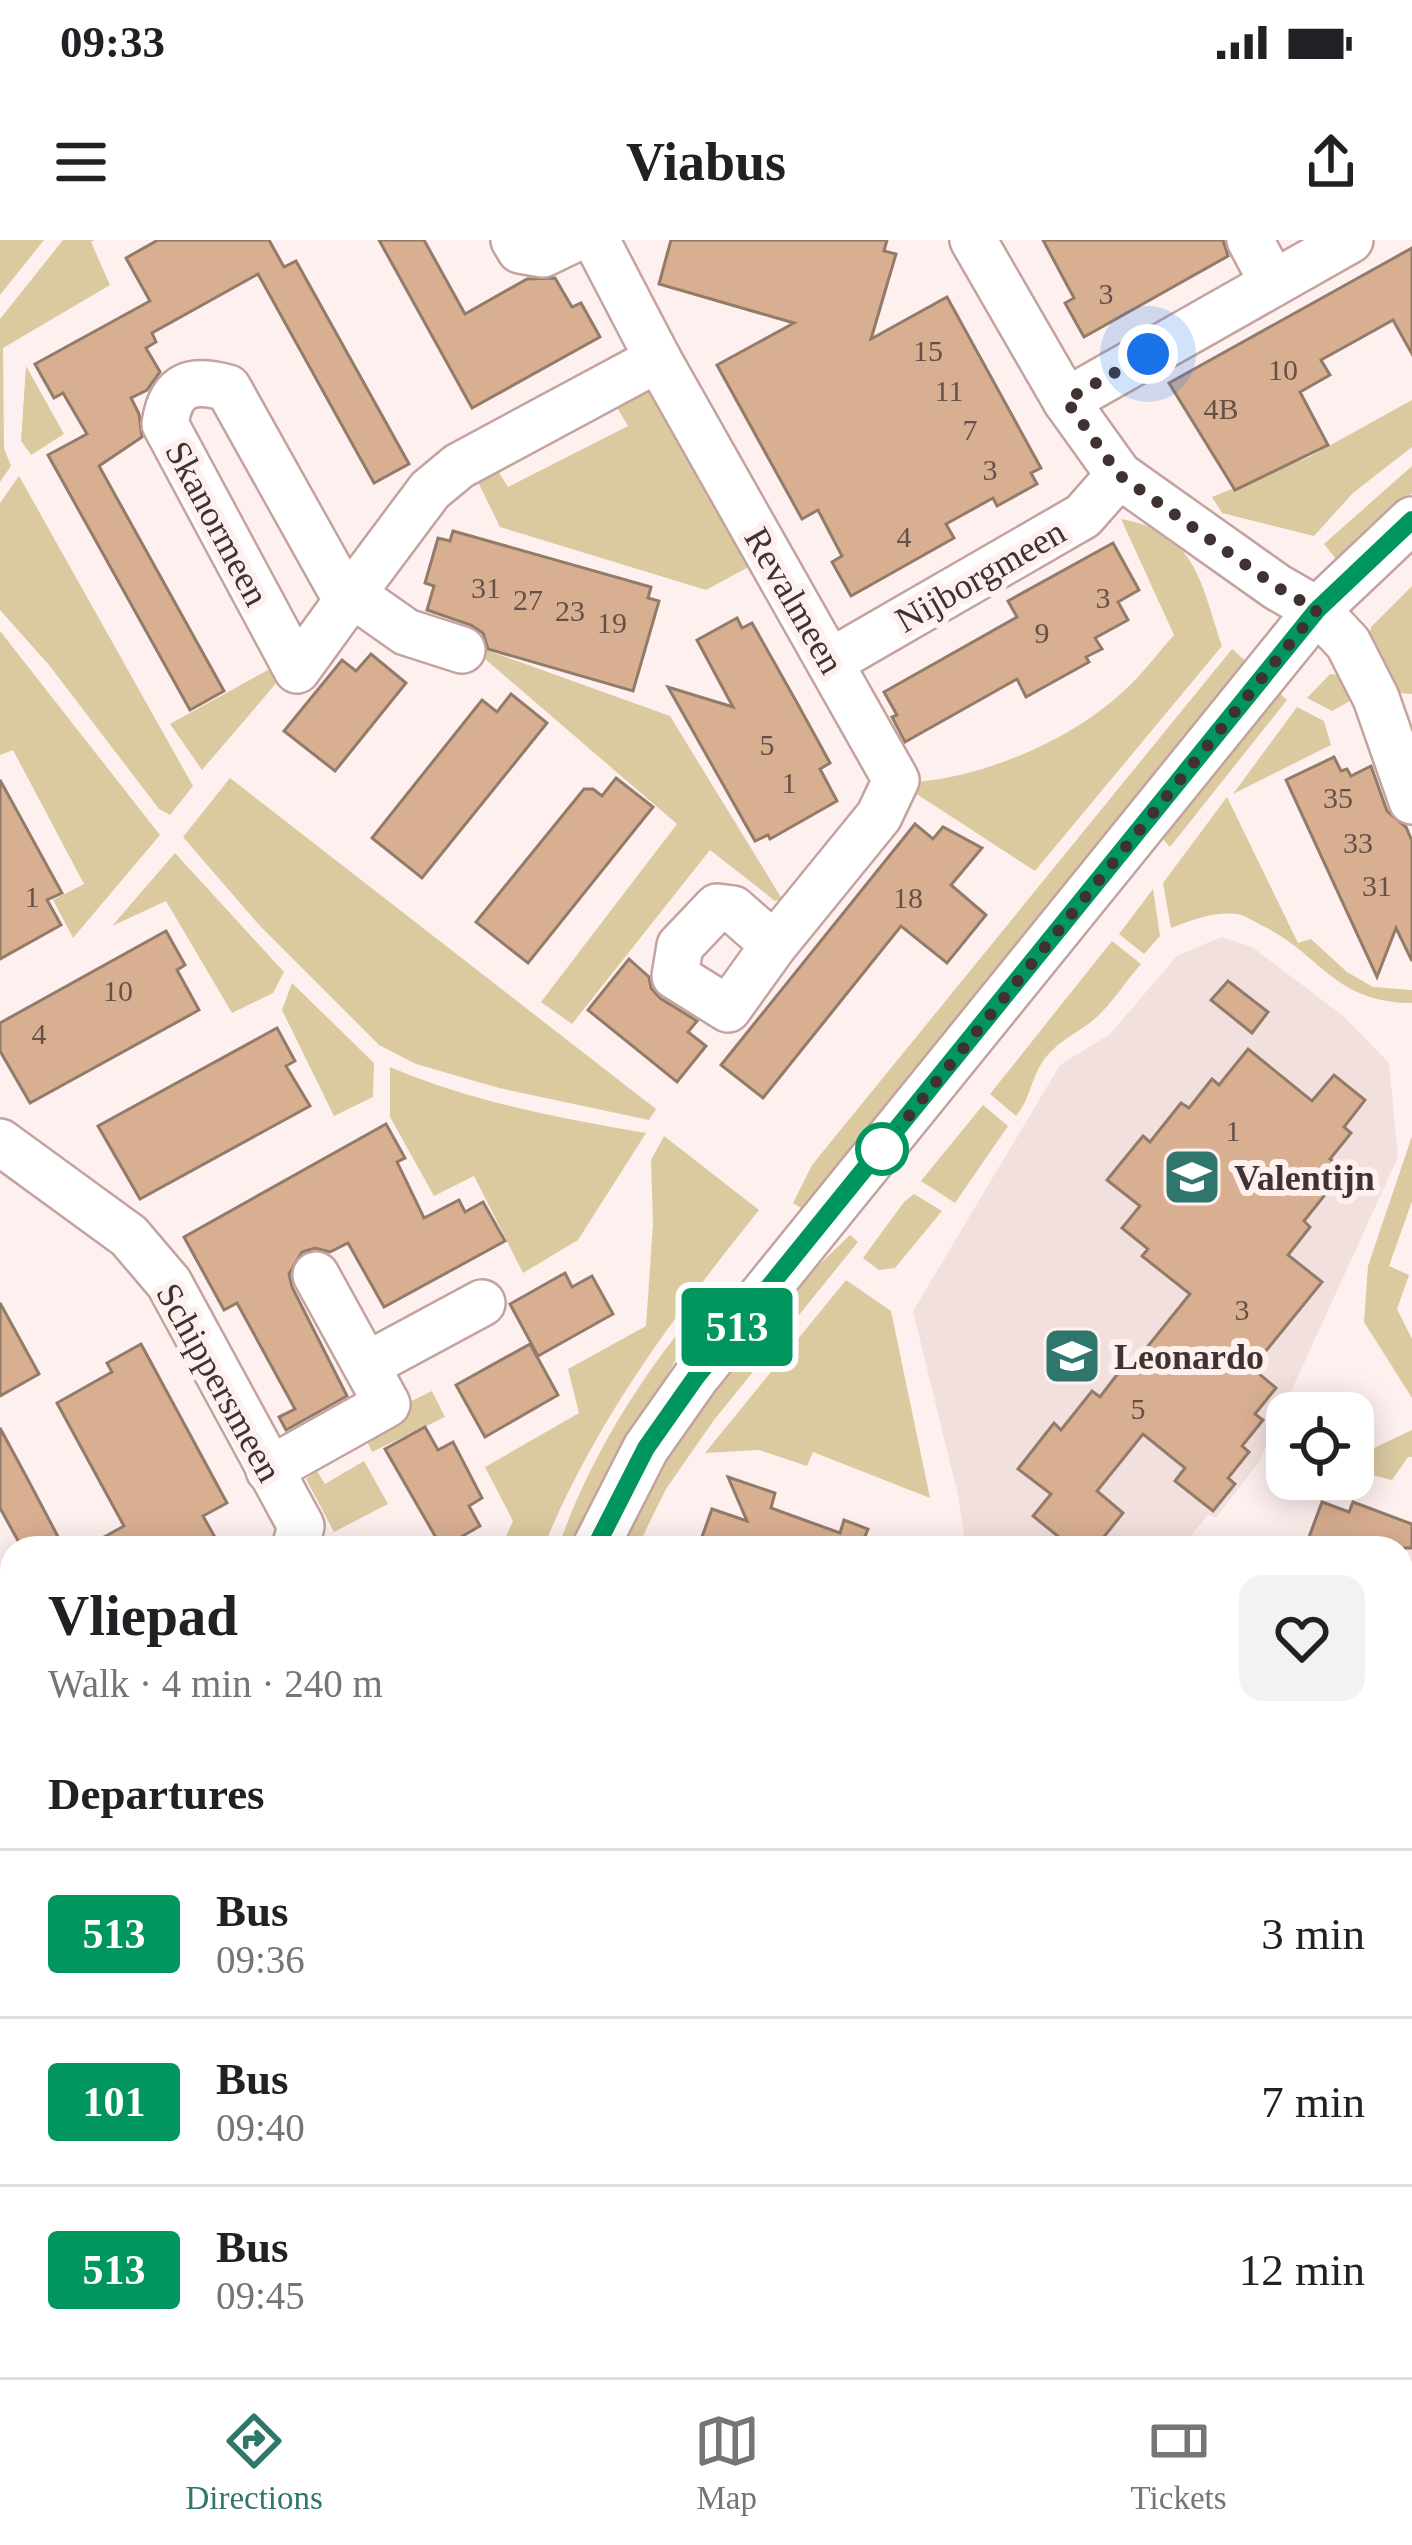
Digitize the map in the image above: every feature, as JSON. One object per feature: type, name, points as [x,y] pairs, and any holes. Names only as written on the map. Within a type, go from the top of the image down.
[{"type":"street","points":[[514,240],[520,250],[543,254],[572,240]]},
{"type":"street","name":"Revalmeen","points":[[596,240],[896,780],[879,816],[774,945]]},
{"type":"street","points":[[973,240],[1066,400],[1119,475],[1317,610],[1348,644],[1412,801]]},
{"type":"street","points":[[1250,240],[1273,284]]},
{"type":"street","points":[[1066,400],[1350,240]]},
{"type":"street","points":[[349,598],[430,490],[459,466],[658,359]]},
{"type":"street","name":"Skanormeen","points":[[349,598],[297,670],[165,424],[168,403],[190,382],[228,388],[349,598],[406,632],[462,650]]},
{"type":"street","name":"Nijborgmeen","points":[[830,662],[1083,516],[1119,475]]},
{"type":"street","points":[[601,1536],[646,1448],[696,1377],[1317,610],[1412,520]]},
{"type":"street","name":"Schippersmeen","points":[[0,1142],[129,1236],[169,1282],[302,1526],[299,1536]]},
{"type":"street","points":[[269,1470],[387,1404],[316,1275]]},
{"type":"street","points":[[367,1365],[482,1303]]},
{"type":"shaded area","points":[[0,240],[44,240],[0,295]]},
{"type":"shaded area","points":[[63,240],[94,240],[110,285],[3,348],[4,448],[11,466],[0,482],[0,319]]},
{"type":"shaded area","points":[[26,366],[64,434],[31,455],[21,441]]},
{"type":"shaded area","points":[[648,386],[754,564],[706,590],[500,527],[475,476],[493,463],[508,487],[628,426],[615,404]]},
{"type":"shaded area","points":[[1412,400],[1412,447],[1353,493],[1314,536],[1222,513],[1212,497],[1309,457]]},
{"type":"shaded area","points":[[1412,466],[1412,493],[1336,559],[1324,544]]},
{"type":"shaded area","points":[[19,476],[193,786],[170,815],[159,809],[49,665],[0,610],[0,503]]},
{"type":"shaded area","points":[[1121,519],[1165,535],[1180,548],[1201,582],[1222,646],[1035,871],[915,793],[917,782],[974,771],[1059,737],[1109,704],[1174,635]]},
{"type":"shaded area","points":[[1412,586],[1412,694],[1398,693],[1368,642],[1371,627]]},
{"type":"shaded area","points":[[0,631],[160,835],[73,938],[53,900],[84,884],[13,750],[0,755]]},
{"type":"shaded area","points":[[475,646],[670,716],[782,899],[775,901],[710,850],[572,1024],[541,1002],[677,824]]},
{"type":"shaded area","points":[[1232,649],[1248,663],[804,1210],[793,1203],[812,1165]]},
{"type":"shaded area","points":[[275,666],[279,680],[202,770],[170,724]]},
{"type":"shaded area","points":[[1330,674],[1342,675],[1361,695],[1332,711],[1307,698]]},
{"type":"shaded area","points":[[1273,687],[1287,700],[1170,847],[1160,823]]},
{"type":"shaded area","points":[[1297,707],[1324,721],[1331,745],[1233,794]]},
{"type":"shaded area","points":[[230,778],[656,1109],[649,1120],[499,1088],[416,1064],[379,1045],[260,926],[183,837]]},
{"type":"shaded area","points":[[1227,797],[1298,943],[1311,939],[1347,972],[1373,987],[1412,990],[1412,1003],[1385,1001],[1346,986],[1283,938],[1240,915],[1212,915],[1171,928],[1163,883]]},
{"type":"shaded area","points":[[175,853],[284,972],[273,993],[232,1013],[166,901],[112,926]]},
{"type":"shaded area","points":[[1153,889],[1160,936],[1144,954],[1119,934]]},
{"type":"shaded area","points":[[1221,937],[1252,947],[1342,1015],[1389,1063],[1398,1157],[1291,1392],[1266,1392],[1266,1447],[1259,1462],[1216,1518],[1208,1515],[1191,1536],[964,1536],[913,1311],[1060,1065],[1110,1034],[1177,956]]},
{"type":"shaded area","points":[[1112,941],[1141,964],[1098,1016],[1046,1057],[1016,1116],[990,1094]]},
{"type":"shaded area","points":[[292,983],[374,1063],[373,1097],[334,1116],[282,1010]]},
{"type":"shaded area","points":[[390,1067],[484,1099],[646,1133],[578,1240],[523,1273],[474,1176],[434,1196],[390,1117]]},
{"type":"shaded area","points":[[983,1105],[1008,1126],[955,1203],[921,1181]]},
{"type":"shaded area","points":[[664,1136],[759,1210],[639,1371],[587,1456],[548,1536],[506,1536],[513,1521],[485,1467],[579,1413],[568,1369],[646,1326],[653,1224],[651,1160]]},
{"type":"shaded area","points":[[1412,1136],[1412,1201],[1389,1266],[1409,1275],[1397,1309],[1412,1339],[1412,1398],[1364,1322],[1368,1266]]},
{"type":"shaded area","points":[[914,1194],[942,1211],[895,1268],[879,1270],[863,1258]]},
{"type":"shaded area","points":[[850,1235],[858,1242],[714,1420],[666,1489],[643,1536],[619,1536],[658,1458],[801,1282]]},
{"type":"shaded area","points":[[846,1280],[891,1311],[930,1498],[813,1452],[807,1466],[759,1450],[705,1453]]},
{"type":"shaded area","points":[[678,1333],[688,1338],[603,1489],[582,1536],[563,1536],[609,1435]]},
{"type":"shaded area","points":[[432,1391],[445,1417],[372,1452],[360,1426]]},
{"type":"shaded area","points":[[1412,1430],[1412,1457],[1392,1480],[1374,1475],[1374,1448]]},
{"type":"shaded area","points":[[364,1461],[388,1504],[334,1532],[306,1479],[317,1471],[325,1484]]},
{"type":"building","points":[[158,240],[269,240],[284,267],[296,261],[409,464],[374,483],[258,274],[152,333],[156,342],[146,348],[160,372],[147,390],[131,398],[142,437],[99,466],[224,691],[190,710],[48,455],[87,434],[63,393],[54,398],[35,364],[150,301],[126,258]]},
{"type":"building","points":[[379,240],[424,240],[465,314],[527,279],[555,278],[572,307],[581,303],[600,337],[472,408]]},
{"type":"building","points":[[671,240],[887,240],[884,251],[896,254],[871,339],[947,297],[1041,468],[1031,473],[1037,484],[997,506],[993,498],[946,524],[954,538],[851,596],[832,562],[842,556],[818,510],[802,519],[717,365],[794,323],[659,284]]},
{"type":"building","points":[[1043,240],[1223,240],[1228,256],[1084,337],[1065,303],[1074,298]]},
{"type":"building","points":[[1412,248],[1412,354],[1393,320],[1321,360],[1330,375],[1300,392],[1328,445],[1235,490],[1169,383]]},
{"type":"building","points":[[453,531],[651,587],[648,598],[659,601],[633,691],[488,649],[483,633],[471,625],[427,610],[434,586],[425,583],[438,538],[450,541]]},
{"type":"building","points":[[1113,543],[1139,590],[1118,602],[1128,620],[1095,638],[1102,649],[1086,657],[1089,662],[1026,697],[1017,679],[905,742],[884,692],[1017,617],[1008,601]]},
{"type":"building","points":[[737,618],[742,628],[752,623],[830,763],[820,769],[837,801],[770,839],[768,835],[755,841],[668,687],[733,707],[697,640]]},
{"type":"building","points":[[371,654],[406,683],[335,771],[284,731],[342,660],[356,671]]},
{"type":"building","points":[[511,694],[547,723],[422,878],[372,838],[482,700],[497,712]]},
{"type":"building","points":[[1334,757],[1341,771],[1347,769],[1351,776],[1371,766],[1387,811],[1406,827],[1412,841],[1412,961],[1396,928],[1377,977],[1286,780]]},
{"type":"building","points":[[616,778],[653,807],[528,963],[476,922],[584,789],[602,796]]},
{"type":"building","points":[[0,780],[62,893],[47,900],[61,925],[0,959]]},
{"type":"building","points":[[915,824],[933,839],[943,827],[982,848],[951,885],[986,915],[947,963],[901,926],[763,1098],[721,1065]]},
{"type":"building","points":[[166,931],[185,965],[177,970],[199,1010],[30,1103],[0,1051],[0,1023]]},
{"type":"building","points":[[629,959],[649,977],[660,998],[697,1021],[688,1032],[706,1046],[677,1082],[588,1010]]},
{"type":"building","points":[[1228,981],[1268,1012],[1252,1033],[1211,1000]]},
{"type":"building","points":[[277,1028],[295,1061],[286,1066],[310,1106],[140,1199],[98,1126]]},
{"type":"building","points":[[1248,1049],[1312,1101],[1334,1075],[1365,1100],[1344,1127],[1351,1133],[1330,1159],[1338,1165],[1317,1190],[1324,1196],[1304,1221],[1310,1227],[1288,1255],[1322,1282],[1252,1368],[1276,1388],[1266,1392],[1266,1400],[1255,1414],[1263,1420],[1242,1446],[1249,1452],[1228,1478],[1235,1484],[1213,1511],[1175,1481],[1185,1468],[1143,1434],[1097,1491],[1123,1513],[1105,1536],[1058,1536],[1033,1516],[1051,1494],[1018,1469],[1054,1423],[1061,1430],[1092,1391],[1100,1397],[1123,1367],[1128,1371],[1190,1294],[1142,1256],[1148,1249],[1122,1228],[1140,1206],[1107,1180],[1143,1136],[1150,1142],[1181,1103],[1189,1108],[1212,1079],[1219,1085]]},
{"type":"building","points":[[386,1124],[405,1158],[397,1162],[424,1218],[459,1200],[465,1212],[483,1202],[505,1241],[384,1307],[348,1243],[330,1252],[315,1248],[302,1252],[289,1274],[292,1287],[347,1396],[286,1430],[279,1417],[295,1409],[237,1303],[224,1310],[184,1237]]},
{"type":"building","points":[[565,1273],[572,1287],[592,1276],[613,1314],[538,1356],[510,1304]]},
{"type":"building","points":[[0,1303],[39,1374],[0,1396]]},
{"type":"building","points":[[141,1344],[227,1503],[203,1516],[214,1536],[106,1536],[124,1526],[57,1403],[112,1372],[107,1363]]},
{"type":"building","points":[[530,1344],[558,1395],[485,1437],[456,1385]]},
{"type":"building","points":[[425,1427],[438,1450],[453,1442],[482,1498],[469,1506],[480,1526],[463,1536],[435,1536],[385,1449]]},
{"type":"building","points":[[0,1428],[58,1536],[15,1536],[0,1508]]},
{"type":"building","points":[[728,1477],[775,1493],[771,1508],[840,1533],[844,1520],[868,1529],[865,1536],[702,1536],[712,1509],[747,1521]]},
{"type":"building","points":[[1322,1502],[1349,1512],[1353,1502],[1412,1524],[1412,1536],[1309,1536]]},
{"type":"bus line","name":"513","points":[[600,1536],[646,1448],[696,1377],[1317,610],[1412,520]]},
{"type":"place","name":"Valentijn","points":[[1192,1177]]},
{"type":"place","name":"Leonardo","points":[[1072,1356]]},
{"type":"route","points":[[882,1149],[1317,610],[1119,475],[1066,400],[1148,354]]}]
